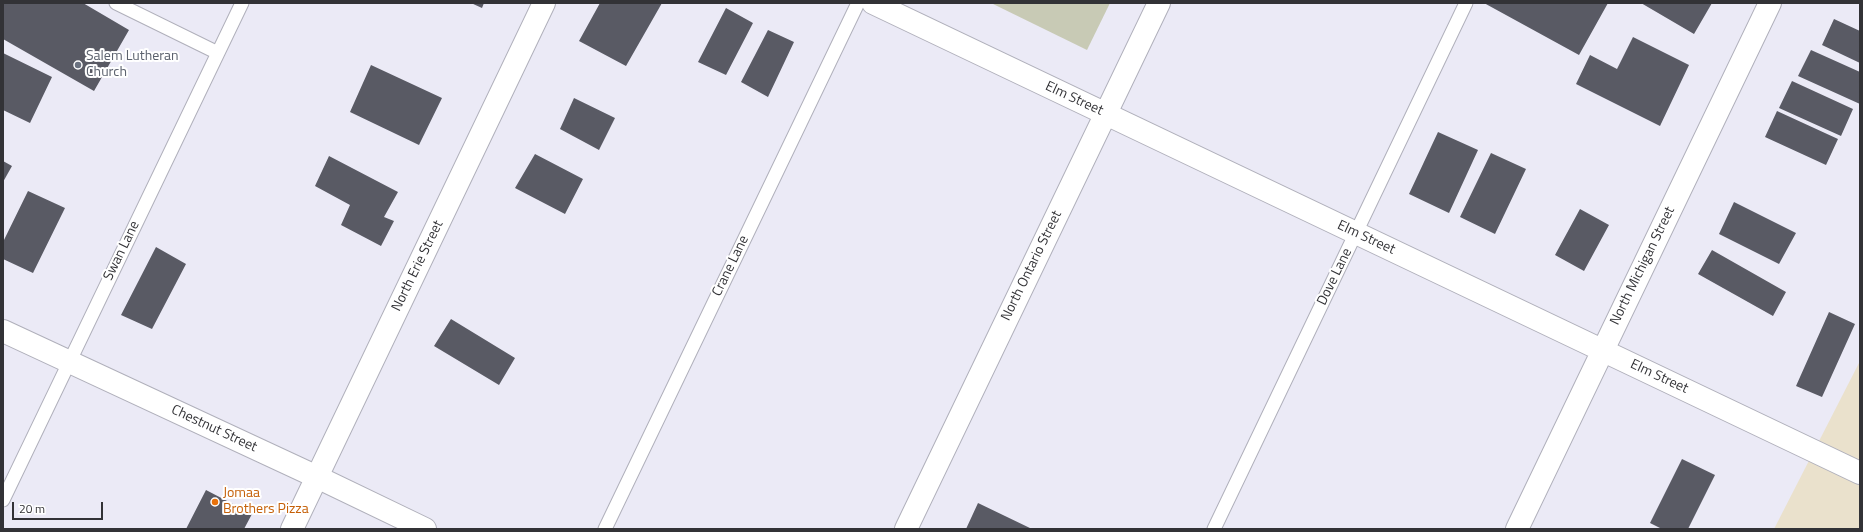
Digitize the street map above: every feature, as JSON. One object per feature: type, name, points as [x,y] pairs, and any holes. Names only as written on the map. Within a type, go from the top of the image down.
[{"type":"street","name":"North Erie Street","points":[[292,529],[544,3]]},
{"type":"street","name":"Elm Street","points":[[873,3],[1860,473]]},
{"type":"street","name":"North Ontario Street","points":[[906,529],[1159,3]]},
{"type":"street","name":"North Michigan Street","points":[[1517,529],[1770,3]]},
{"type":"street","name":"Chestnut Street","points":[[3,331],[317,477],[425,529]]},
{"type":"lane","points":[[116,3],[218,53]]},
{"type":"lane","name":"Swan Lane","points":[[3,500],[242,3]]},
{"type":"lane","name":"Crane Lane","points":[[604,529],[858,3]]},
{"type":"lane","name":"Dove Lane","points":[[1214,529],[1466,3]]},
{"type":"shaded area","points":[[1860,361],[1860,529],[1774,529]]},
{"type":"green space","points":[[991,3],[1110,3],[1087,50]]},
{"type":"building","name":"Salem Lutheran Church","points":[[3,3],[83,3],[129,30],[94,91],[3,39]]},
{"type":"building","points":[[471,3],[484,3],[482,8]]},
{"type":"building","points":[[600,3],[662,3],[626,66],[579,41]]},
{"type":"building","points":[[1484,3],[1608,3],[1579,55]]},
{"type":"building","points":[[1641,3],[1712,3],[1694,34]]},
{"type":"building","points":[[726,8],[753,23],[726,75],[698,62]]},
{"type":"building","points":[[1834,19],[1860,31],[1860,63],[1822,45]]},
{"type":"building","points":[[768,30],[794,42],[768,97],[741,82]]},
{"type":"building","points":[[1633,37],[1689,65],[1660,126],[1576,84],[1590,55],[1617,69]]},
{"type":"building","points":[[1811,50],[1860,72],[1860,104],[1798,76]]},
{"type":"building","points":[[3,53],[52,77],[30,123],[3,110]]},
{"type":"building","points":[[371,65],[442,98],[419,145],[350,112]]},
{"type":"building","points":[[1792,81],[1853,109],[1841,136],[1779,108]]},
{"type":"building","points":[[574,98],[615,118],[599,150],[560,129]]},
{"type":"building","points":[[1777,111],[1838,139],[1826,165],[1765,137]]},
{"type":"building","points":[[1438,132],[1478,150],[1449,213],[1409,194]]},
{"type":"building","points":[[1491,153],[1526,169],[1495,234],[1460,217]]},
{"type":"building","points":[[535,154],[583,179],[565,214],[515,188]]},
{"type":"building","points":[[329,156],[398,192],[384,217],[394,221],[381,246],[341,225],[350,205],[315,186]]},
{"type":"building","points":[[3,161],[12,166],[3,182]]},
{"type":"building","points":[[28,191],[65,208],[33,273],[3,259],[3,242]]},
{"type":"building","points":[[1734,202],[1796,233],[1779,264],[1719,234]]},
{"type":"building","points":[[1580,209],[1609,225],[1584,271],[1555,255]]},
{"type":"building","points":[[156,247],[186,264],[152,329],[121,315]]},
{"type":"building","points":[[1712,250],[1786,292],[1773,316],[1698,274]]},
{"type":"building","points":[[1829,312],[1855,324],[1822,397],[1796,386]]},
{"type":"building","points":[[451,319],[515,358],[499,385],[434,346]]},
{"type":"building","points":[[1682,459],[1715,475],[1688,529],[1662,529],[1650,523]]},
{"type":"building","name":"Jomaa Brothers Pizza","points":[[206,490],[252,514],[244,529],[186,529]]},
{"type":"building","points":[[978,503],[1032,529],[966,529]]},
{"type":"place","name":"Salem Lutheran Church","points":[[78,65]]},
{"type":"place","name":"Jomaa Brothers Pizza","points":[[215,502]]}]
